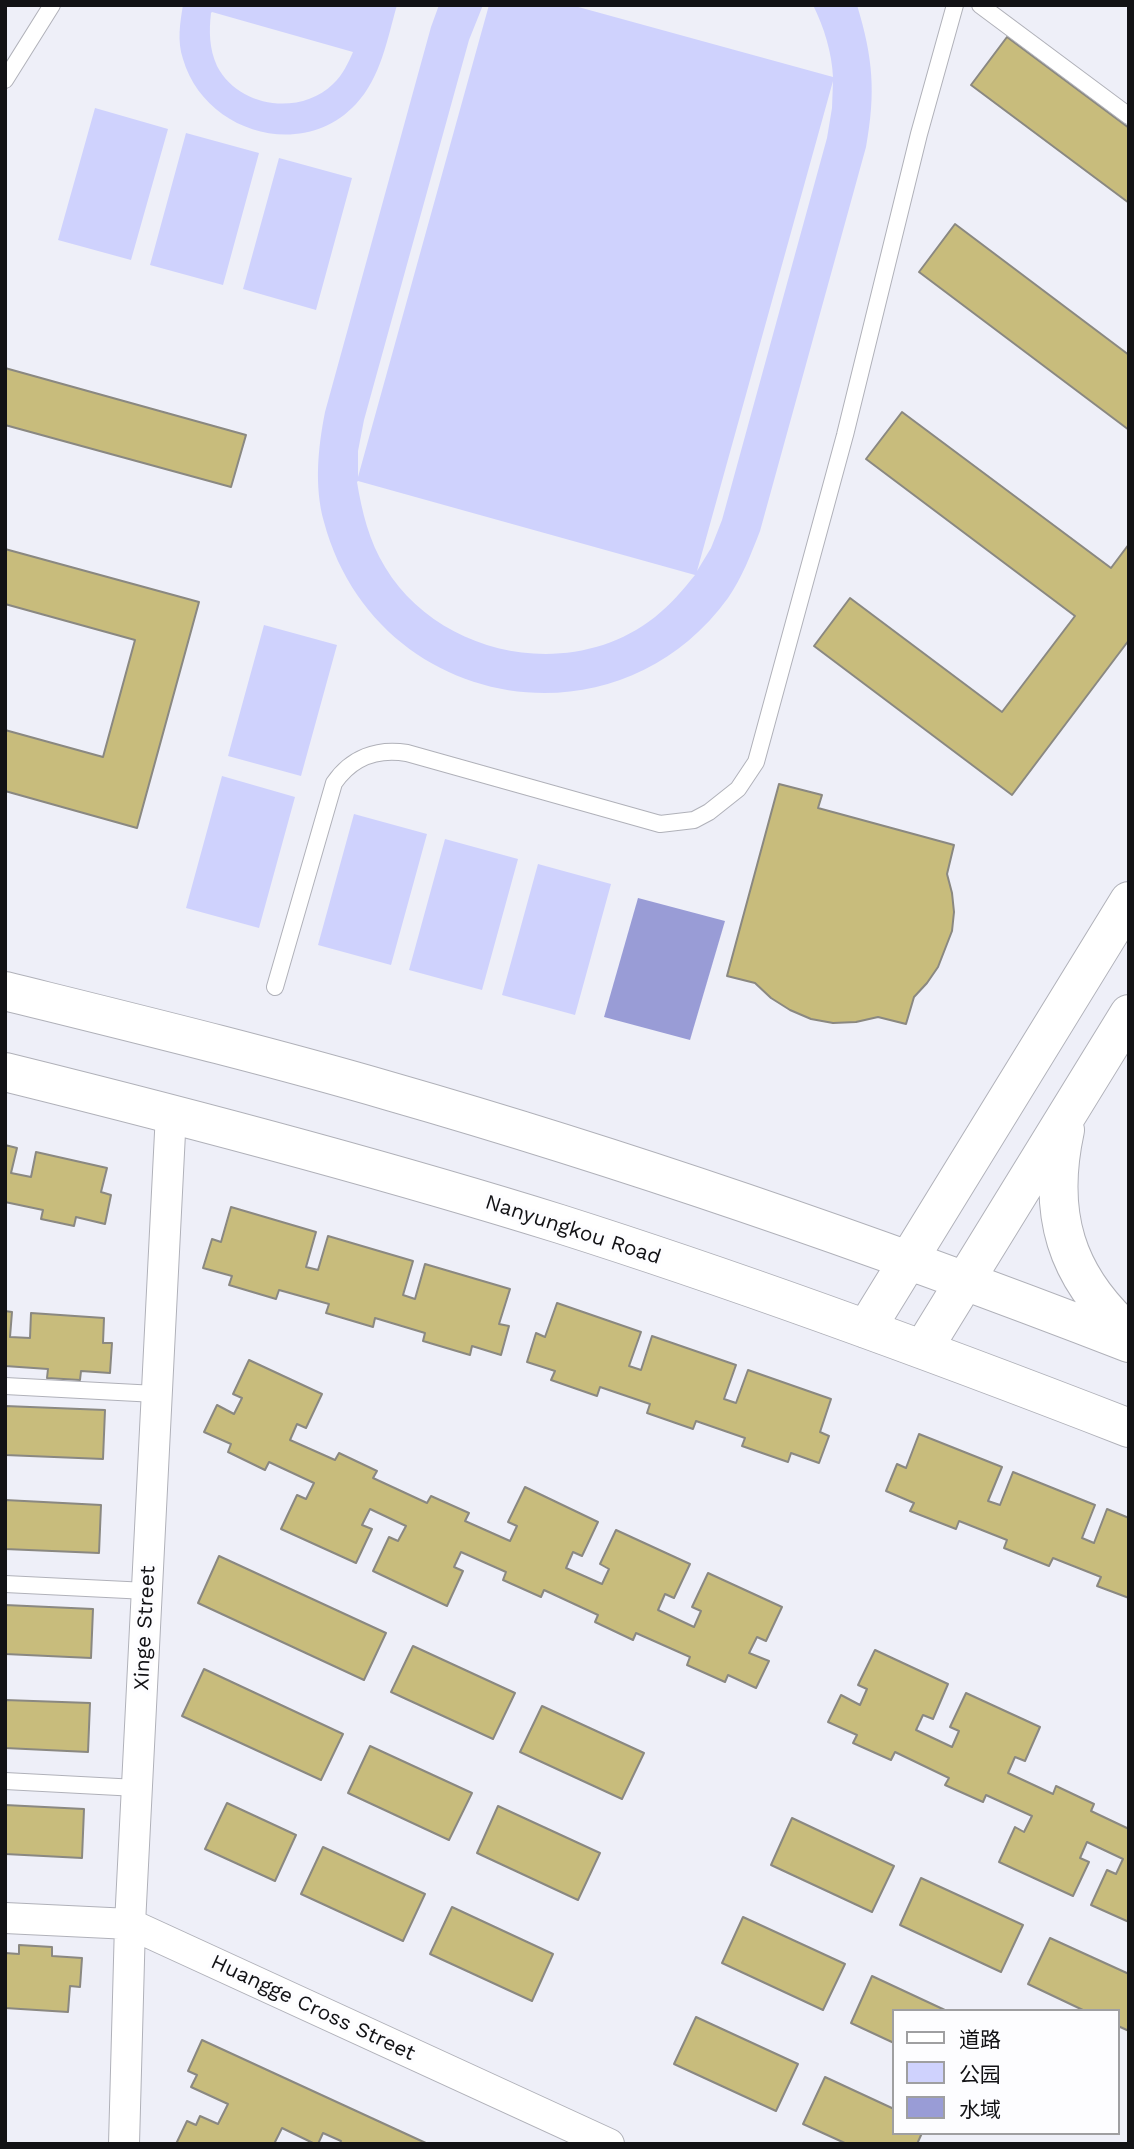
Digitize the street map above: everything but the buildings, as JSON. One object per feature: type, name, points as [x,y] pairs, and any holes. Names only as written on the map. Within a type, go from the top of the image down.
[{"type":"main road","points":[[866,1329],[1129,901]]},
{"type":"main road","points":[[5,991],[192,1037],[389,1090],[636,1166],[965,1280],[1129,1343]]},
{"type":"main road","points":[[923,1349],[1129,1014]]},
{"type":"main road","name":"Nanyungkou Road","points":[[5,1072],[171,1113],[560,1224],[923,1349],[1129,1428]]},
{"type":"main road","points":[[1076,1101],[1065,1128],[1059,1156],[1059,1214],[1077,1269],[1110,1317],[1129,1333]]},
{"type":"street","name":"Xinge Street","points":[[124,2144],[130,1924],[171,1113]]},
{"type":"street","name":"Huangge Cross Street","points":[[5,1918],[130,1924],[609,2144]]},
{"type":"lane","points":[[5,80],[52,5]]},
{"type":"lane","points":[[275,987],[334,783],[342,771],[366,757],[390,750],[407,753],[660,824],[694,820],[738,789],[756,762],[770,713],[845,435],[919,134],[955,5]]},
{"type":"lane","points":[[980,5],[1129,116]]},
{"type":"lane","points":[[5,1386],[156,1394]]},
{"type":"lane","points":[[5,1584],[147,1591]]},
{"type":"lane","points":[[5,1781],[137,1788]]},
{"type":"green space","points":[[183,5],[397,5],[377,70],[356,104],[334,122],[309,132],[283,134],[257,131],[233,121],[211,105],[194,84],[181,52],[180,25]],"holes":[[[212,12],[353,52],[340,77],[319,94],[304,101],[288,103],[255,99],[227,80],[217,66],[210,40]]]},
{"type":"green space","points":[[439,5],[483,5],[469,40],[364,420],[358,451],[358,477],[489,5],[571,5],[833,77],[827,40],[813,5],[857,5],[870,59],[872,92],[866,147],[760,531],[742,574],[728,598],[680,647],[624,679],[563,692],[502,689],[444,670],[392,635],[351,585],[324,522],[318,467],[325,412]],"holes":[[[833,81],[827,138],[722,520],[711,548],[697,571]],[[358,481],[695,575],[655,617],[622,637],[585,650],[547,654],[509,650],[472,640],[438,622],[409,598],[385,567],[370,537]]]},
{"type":"green space","points":[[95,108],[168,129],[131,260],[58,240]]},
{"type":"green space","points":[[186,133],[259,153],[223,285],[150,265]]},
{"type":"green space","points":[[279,158],[352,178],[316,310],[243,289]]},
{"type":"green space","points":[[264,625],[337,645],[301,776],[228,756]]},
{"type":"green space","points":[[222,776],[295,797],[259,928],[186,908]]},
{"type":"green space","points":[[354,814],[427,834],[391,965],[318,945]]},
{"type":"green space","points":[[445,839],[518,859],[482,990],[409,970]]},
{"type":"green space","points":[[538,864],[611,884],[575,1015],[502,995]]},
{"type":"water","points":[[638,898],[725,921],[690,1040],[604,1017]]}]
